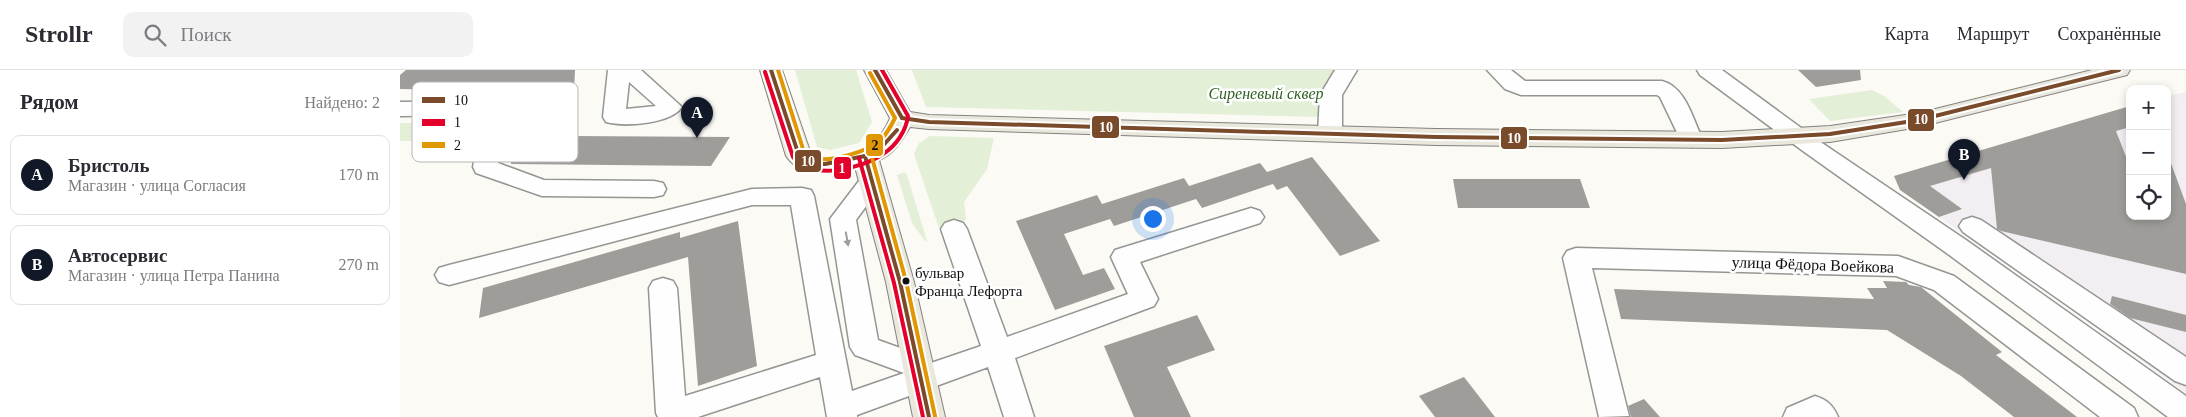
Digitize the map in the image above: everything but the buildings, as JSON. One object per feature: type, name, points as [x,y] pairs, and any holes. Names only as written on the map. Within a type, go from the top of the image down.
[{"type":"main road","points":[[771,70],[799,156],[813,164],[825,164],[865,156],[879,150],[897,130],[902,118]]},
{"type":"main road","points":[[874,70],[902,118]]},
{"type":"main road","points":[[902,118],[935,123],[1330,133],[1691,140],[1800,136],[1919,120],[2119,70]]},
{"type":"main road","points":[[865,156],[900,282],[930,417]]},
{"type":"street","points":[[619,70],[614,117],[657,114],[671,107],[628,70]]},
{"type":"street","points":[[1330,133],[1331,95],[1346,70]]},
{"type":"street","points":[[1498,70],[1513,84],[1521,88],[1623,79],[1668,91],[1691,140]]},
{"type":"street","points":[[1708,70],[1800,136],[1811,146],[2186,373]]},
{"type":"street","points":[[486,162],[485,167],[542,188],[654,189]]},
{"type":"street","points":[[871,183],[843,219],[865,347],[919,372]]},
{"type":"street","points":[[448,275],[752,197],[802,196],[841,412],[919,372],[998,352],[1144,300],[1124,257],[1250,217]]},
{"type":"street","points":[[954,229],[1019,417]]},
{"type":"street","points":[[1944,283],[1964,237]]},
{"type":"street","points":[[1964,237],[2186,413]]},
{"type":"street","name":"улица Фёдора Воейкова","points":[[1614,416],[1576,258],[1898,266],[1944,283],[2123,417]]},
{"type":"street","points":[[664,288],[671,413],[831,362]]},
{"type":"street","points":[[1798,417],[1815,409],[1823,417]]},
{"type":"shaded area","points":[[2186,92],[2186,393],[2075,312],[1900,190],[1894,176],[2126,107],[2126,220],[2171,220],[2171,95]]},
{"type":"green space","points":[[795,70],[856,70],[872,122],[859,143],[830,150],[817,147]]},
{"type":"green space","name":"Сиреневый сквер","points":[[912,70],[1338,70],[1322,93],[1319,117],[926,107]]},
{"type":"green space","points":[[1872,90],[1884,96],[1903,112],[1830,121],[1809,99]]},
{"type":"green space","points":[[400,123],[412,123],[412,141],[400,141]]},
{"type":"green space","points":[[930,136],[994,138],[987,169],[964,202],[966,220],[939,228],[914,154],[919,143]]},
{"type":"green space","points":[[906,172],[927,241],[925,241],[912,223],[897,175]]},
{"type":"transit line","name":"10","points":[[771,70],[799,156],[813,164],[825,164],[865,156],[879,150],[897,130]]},
{"type":"transit line","name":"2","points":[[778,70],[804,152],[813,158],[820,159],[855,153],[871,147],[882,139],[890,129],[895,118],[870,73]]},
{"type":"transit line","name":"10","points":[[875,70],[902,118]]},
{"type":"transit line","name":"1","points":[[765,72],[794,159],[801,165],[812,169],[824,170],[852,167],[876,159],[892,147],[903,132],[908,116],[882,70]]},
{"type":"transit line","name":"10","points":[[902,118],[929,122],[1436,137],[1722,140],[1830,134],[1919,120],[2119,70]]},
{"type":"transit line","name":"2","points":[[871,154],[906,281],[935,416]]},
{"type":"transit line","name":"10","points":[[865,156],[900,282],[929,417]]},
{"type":"transit line","name":"1","points":[[859,158],[894,283],[923,417]]},
{"type":"place","name":"Бристоль","points":[[697,138]]},
{"type":"place","name":"Автосервис","points":[[1964,180]]},
{"type":"place","name":"бульвар Франца Лефорта","points":[[906,281]]}]
